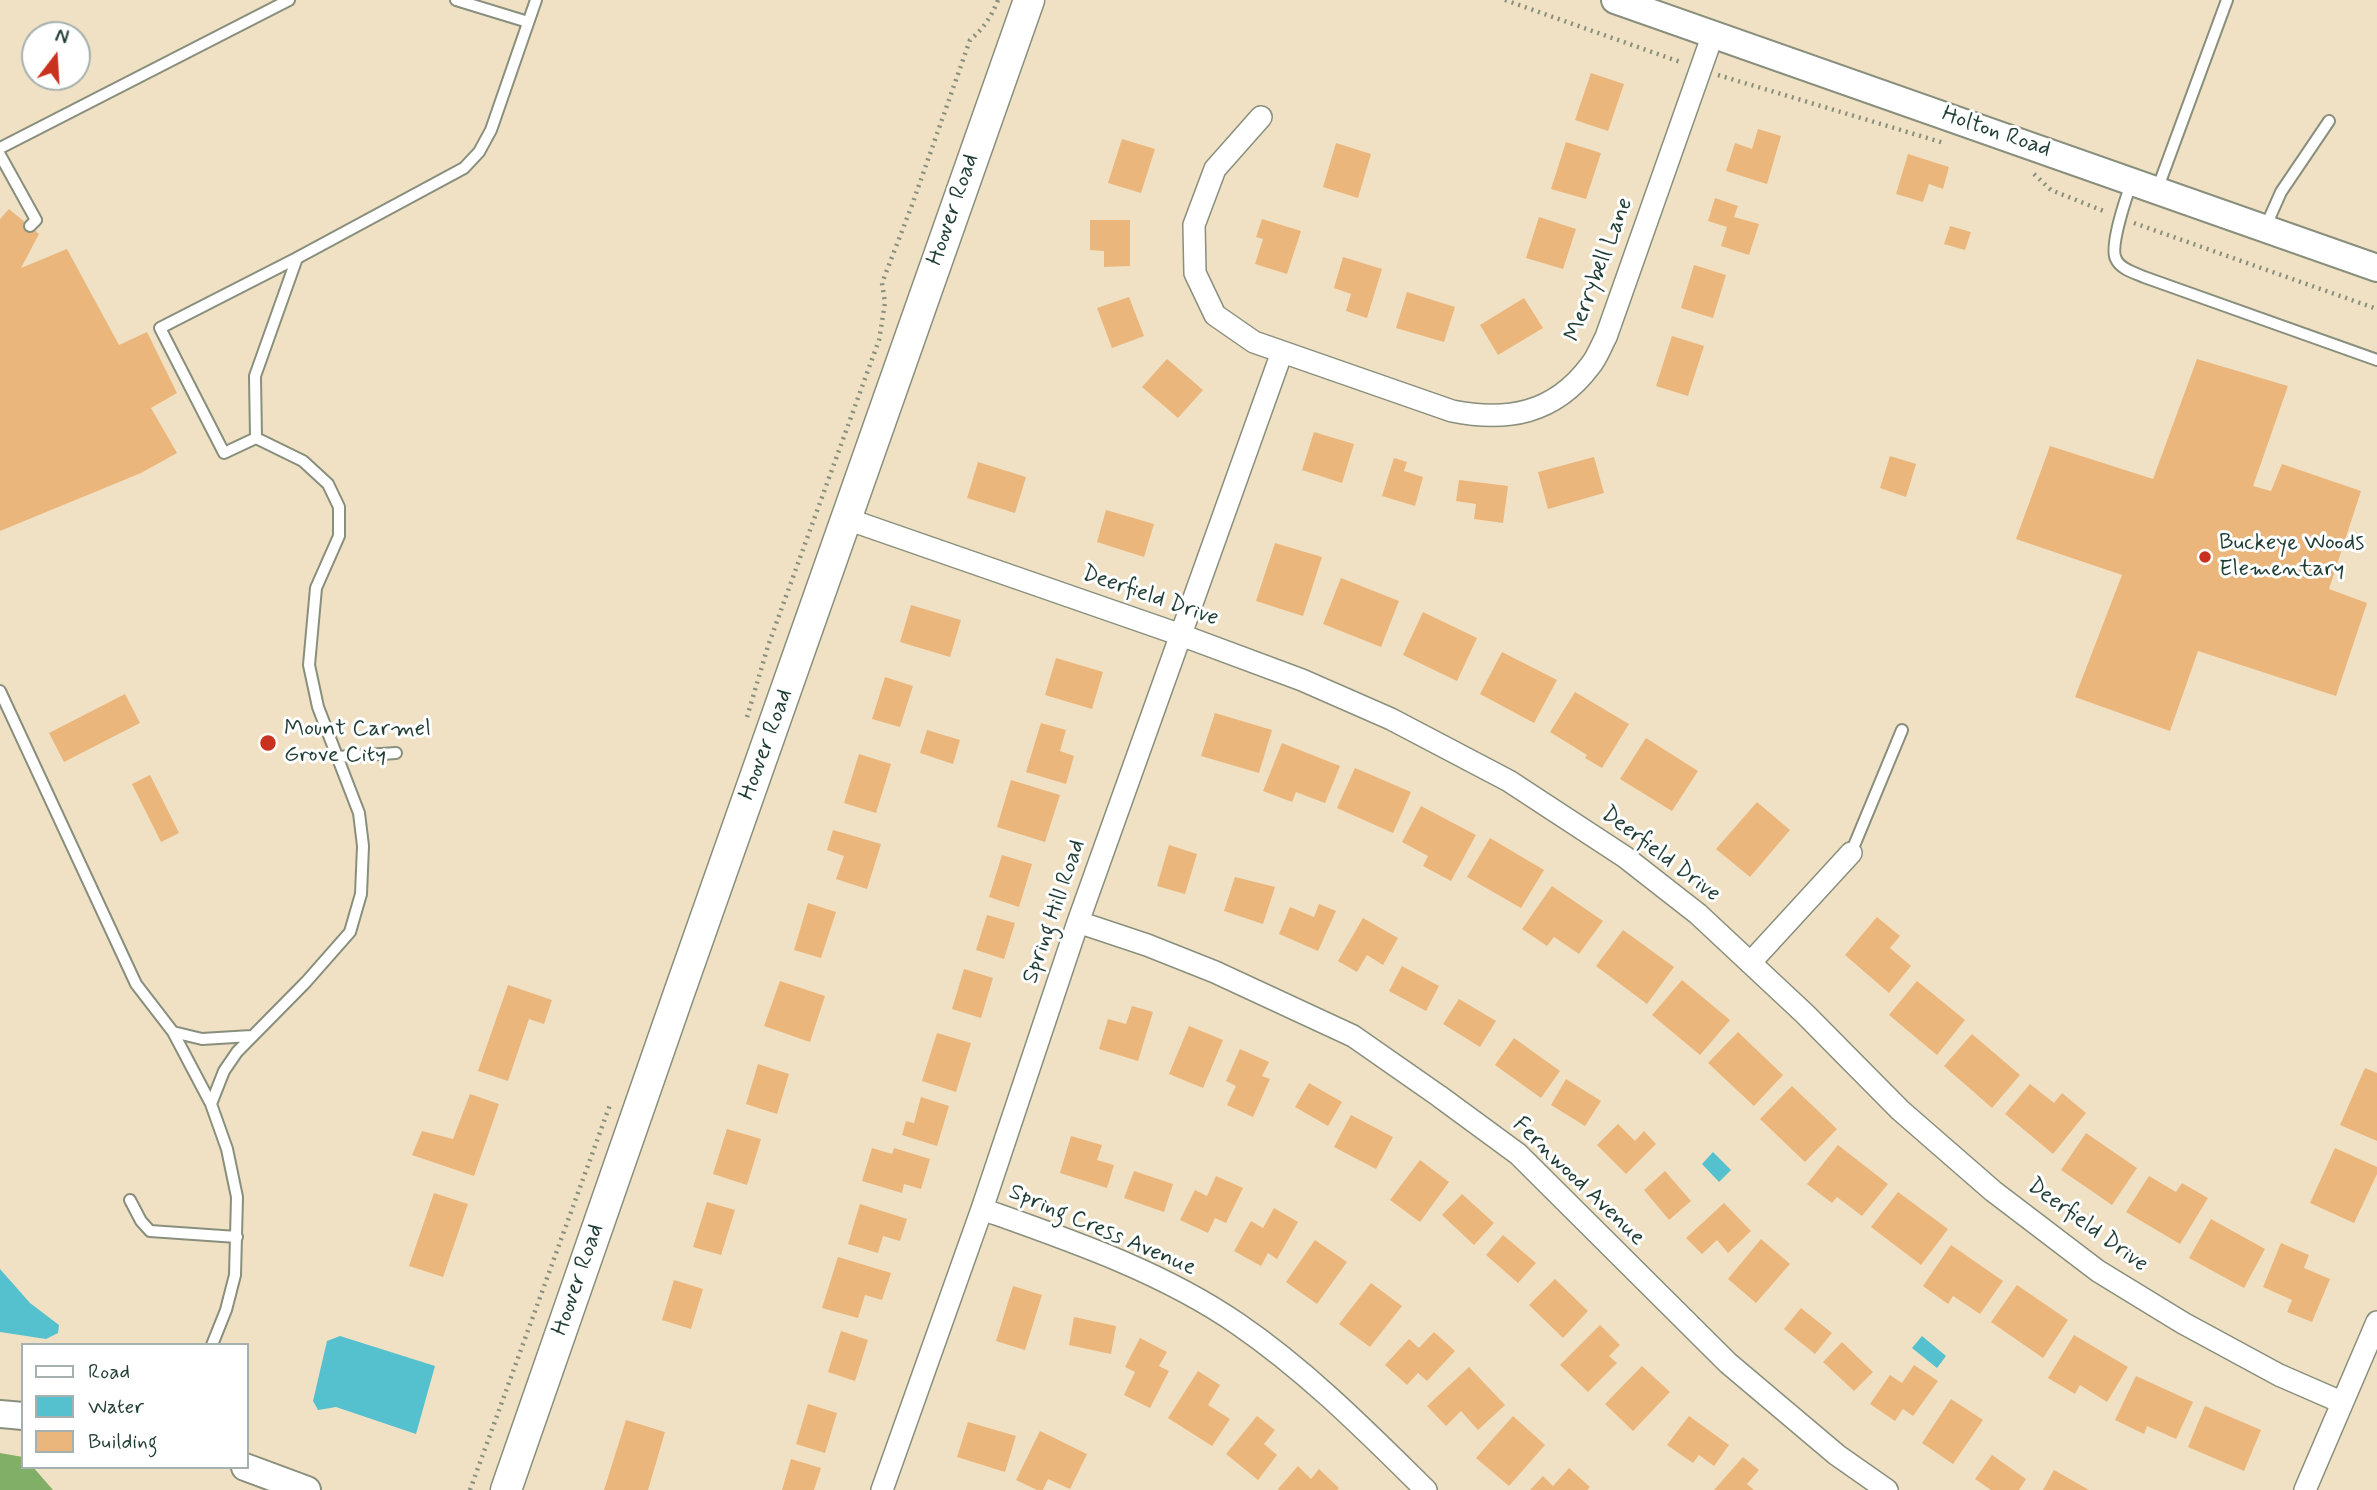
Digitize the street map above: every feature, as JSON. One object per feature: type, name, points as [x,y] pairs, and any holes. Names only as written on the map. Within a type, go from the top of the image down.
[{"type":"main road","name":"Hoover Road","points":[[506,1490],[1029,0]]},
{"type":"street","name":"Holton Road","points":[[1615,0],[2377,268]]},
{"type":"street","name":"Merrybell Lane","points":[[1261,117],[1215,169],[1194,225],[1195,273],[1215,315],[1254,342],[1452,411],[1482,417],[1514,415],[1545,405],[1570,388],[1591,365],[1606,337],[1713,34]]},
{"type":"street","name":"Spring Hill Road","points":[[882,1490],[982,1209],[1079,922],[1282,352]]},
{"type":"street","name":"Deerfield Drive","points":[[847,519],[1302,680],[1391,719],[1509,781],[1625,858],[1698,914],[1900,1110],[1993,1191],[2098,1271],[2183,1323],[2279,1375],[2341,1402]]},
{"type":"street","points":[[1751,963],[1851,853]]},
{"type":"street","name":"Fernwood Avenue","points":[[1079,922],[1147,945],[1263,993],[1353,1036],[1428,1088],[1518,1154],[1728,1363],[1837,1455],[1887,1490]]},
{"type":"street","name":"Spring Cress Avenue","points":[[982,1209],[1142,1271],[1237,1323],[1343,1408],[1426,1490]]},
{"type":"street","points":[[2305,1490],[2377,1322]]},
{"type":"street","points":[[0,1414],[21,1416]]},
{"type":"street","points":[[248,1468],[307,1490]]},
{"type":"lane","points":[[0,148],[289,0]]},
{"type":"lane","points":[[456,0],[528,22]]},
{"type":"lane","points":[[256,438],[224,453],[160,328],[464,168],[479,152],[491,130],[536,0]]},
{"type":"lane","points":[[2157,190],[2227,0]]},
{"type":"lane","points":[[2265,228],[2281,192],[2329,121]]},
{"type":"lane","points":[[0,155],[36,219],[30,226]]},
{"type":"lane","points":[[2132,181],[2120,218],[2114,252],[2123,267],[2144,277],[2377,359]]},
{"type":"lane","points":[[256,438],[254,376],[297,258]]},
{"type":"lane","points":[[211,1104],[224,1070],[251,1036],[306,982],[350,932],[361,894],[363,846],[359,813],[318,706],[309,664],[316,588],[339,536],[339,507],[328,484],[303,461],[256,438]]},
{"type":"lane","points":[[0,691],[136,984],[173,1032],[211,1104],[228,1149],[237,1197],[235,1275],[213,1343]]},
{"type":"lane","points":[[1851,853],[1902,730]]},
{"type":"lane","points":[[337,757],[396,753]]},
{"type":"lane","points":[[173,1032],[202,1040],[251,1036]]},
{"type":"lane","points":[[130,1200],[141,1221],[150,1230],[237,1237]]},
{"type":"path","points":[[744,726],[768,646],[879,340],[885,303],[882,283],[970,40],[984,28],[998,0]]},
{"type":"path","points":[[1504,0],[1700,69],[1950,145]]},
{"type":"path","points":[[2029,169],[2051,190],[2120,218],[2377,309]]},
{"type":"path","points":[[470,1490],[611,1102]]},
{"type":"green space","points":[[0,1453],[21,1457],[21,1469],[35,1469],[53,1490],[0,1490]]},
{"type":"water","points":[[1713,1152],[1731,1170],[1719,1182],[1702,1164]]},
{"type":"water","points":[[0,1269],[30,1303],[59,1325],[58,1333],[46,1339],[0,1332]]},
{"type":"water","points":[[340,1336],[435,1366],[416,1434],[336,1407],[318,1410],[313,1401],[327,1341]]},
{"type":"water","points":[[1922,1336],[1946,1356],[1937,1368],[1912,1348]]},
{"type":"building","points":[[1591,73],[1624,84],[1608,131],[1575,120]]},
{"type":"building","points":[[1758,129],[1781,136],[1767,184],[1726,171],[1735,143],[1752,149]]},
{"type":"building","points":[[1122,139],[1155,149],[1141,193],[1108,183]]},
{"type":"building","points":[[1566,142],[1601,153],[1586,199],[1551,189]]},
{"type":"building","points":[[1336,143],[1371,154],[1358,198],[1323,187]]},
{"type":"building","points":[[1908,154],[1949,167],[1943,189],[1929,184],[1923,202],[1896,194]]},
{"type":"building","points":[[1715,198],[1738,206],[1734,217],[1759,224],[1749,255],[1721,246],[1727,227],[1708,221]]},
{"type":"building","points":[[9,209],[39,234],[21,268],[67,249],[119,345],[147,332],[177,393],[151,408],[177,453],[141,473],[0,531],[0,219]]},
{"type":"building","points":[[1539,217],[1576,229],[1563,269],[1526,258]]},
{"type":"building","points":[[1262,219],[1301,231],[1287,274],[1255,264],[1263,239],[1256,237]]},
{"type":"building","points":[[1090,220],[1130,220],[1130,266],[1104,267],[1104,251],[1090,250]]},
{"type":"building","points":[[1950,226],[1971,232],[1965,250],[1944,244]]},
{"type":"building","points":[[1343,257],[1382,269],[1367,318],[1346,311],[1351,294],[1334,288]]},
{"type":"building","points":[[1694,265],[1726,275],[1713,318],[1681,308]]},
{"type":"building","points":[[1407,292],[1455,307],[1444,342],[1396,328]]},
{"type":"building","points":[[1129,297],[1144,336],[1112,348],[1097,308]]},
{"type":"building","points":[[1524,298],[1543,328],[1498,355],[1480,325]]},
{"type":"building","points":[[1672,336],[1704,346],[1688,396],[1656,386]]},
{"type":"building","points":[[1167,359],[1203,390],[1178,418],[1142,387]]},
{"type":"building","name":"Buckeye Woods Elementary","points":[[2197,359],[2288,386],[2253,486],[2271,491],[2282,464],[2361,491],[2329,589],[2367,603],[2336,696],[2198,651],[2170,731],[2075,697],[2122,575],[2016,539],[2050,446],[2153,479]]},
{"type":"building","points":[[1314,432],[1354,444],[1342,483],[1302,470]]},
{"type":"building","points":[[1890,456],[1916,464],[1906,497],[1880,488]]},
{"type":"building","points":[[1594,457],[1604,493],[1548,509],[1538,472]]},
{"type":"building","points":[[1394,458],[1407,462],[1404,471],[1423,477],[1415,506],[1382,496]]},
{"type":"building","points":[[978,462],[1026,477],[1015,513],[967,498]]},
{"type":"building","points":[[1459,480],[1508,486],[1503,523],[1474,519],[1476,504],[1456,501]]},
{"type":"building","points":[[1106,510],[1154,524],[1144,557],[1097,542]]},
{"type":"building","points":[[1275,543],[1322,557],[1303,616],[1256,601]]},
{"type":"building","points":[[1341,578],[1399,601],[1381,647],[1323,624]]},
{"type":"building","points":[[911,605],[961,620],[950,657],[900,642]]},
{"type":"building","points":[[1423,612],[1477,638],[1457,681],[1403,655]]},
{"type":"building","points":[[1502,652],[1557,680],[1534,723],[1480,694]]},
{"type":"building","points":[[1056,658],[1103,672],[1092,709],[1045,695]]},
{"type":"building","points":[[885,677],[913,686],[900,727],[872,719]]},
{"type":"building","points":[[1575,692],[1629,724],[1602,768],[1585,758],[1587,755],[1550,732]]},
{"type":"building","points":[[125,694],[140,723],[64,762],[49,733]]},
{"type":"building","points":[[1215,713],[1272,730],[1259,773],[1201,756]]},
{"type":"building","points":[[1041,723],[1066,730],[1060,751],[1074,756],[1066,784],[1026,772]]},
{"type":"building","points":[[927,730],[960,740],[953,764],[920,753]]},
{"type":"building","points":[[1646,738],[1698,771],[1672,811],[1620,779]]},
{"type":"building","points":[[1282,743],[1340,766],[1325,803],[1296,792],[1292,802],[1263,791]]},
{"type":"building","points":[[859,754],[891,764],[876,813],[844,803]]},
{"type":"building","points":[[1355,768],[1411,792],[1393,833],[1337,808]]},
{"type":"building","points":[[150,775],[179,833],[161,842],[132,784]]},
{"type":"building","points":[[1011,780],[1060,795],[1045,842],[997,827]]},
{"type":"building","points":[[1757,802],[1790,830],[1750,877],[1716,849]]},
{"type":"building","points":[[1421,806],[1476,835],[1451,881],[1423,866],[1428,856],[1402,842]]},
{"type":"building","points":[[833,830],[881,844],[867,889],[836,879],[844,856],[827,850]]},
{"type":"building","points":[[1490,838],[1544,870],[1521,908],[1467,877]]},
{"type":"building","points":[[1169,845],[1197,854],[1185,894],[1157,886]]},
{"type":"building","points":[[1002,855],[1032,864],[1019,907],[989,897]]},
{"type":"building","points":[[1235,877],[1275,887],[1263,924],[1224,911]]},
{"type":"building","points":[[1552,886],[1603,921],[1579,954],[1554,937],[1547,946],[1522,929]]},
{"type":"building","points":[[808,903],[836,912],[821,958],[794,950]]},
{"type":"building","points":[[1319,904],[1336,911],[1318,951],[1279,934],[1290,907],[1314,917]]},
{"type":"building","points":[[987,915],[1015,923],[1004,959],[976,950]]},
{"type":"building","points":[[1877,917],[1900,936],[1890,948],[1911,966],[1889,993],[1845,955]]},
{"type":"building","points":[[1363,918],[1398,938],[1383,965],[1367,955],[1357,972],[1338,961]]},
{"type":"building","points":[[1623,930],[1674,967],[1647,1004],[1596,966]]},
{"type":"building","points":[[1402,966],[1439,986],[1426,1011],[1389,991]]},
{"type":"building","points":[[964,969],[993,978],[981,1018],[952,1009]]},
{"type":"building","points":[[1682,980],[1730,1020],[1700,1055],[1652,1015]]},
{"type":"building","points":[[780,981],[825,996],[810,1042],[764,1026]]},
{"type":"building","points":[[1917,981],[1965,1020],[1937,1055],[1889,1015]]},
{"type":"building","points":[[508,985],[552,1000],[544,1024],[529,1019],[508,1081],[478,1071]]},
{"type":"building","points":[[1459,999],[1496,1021],[1480,1047],[1443,1024]]},
{"type":"building","points":[[1132,1006],[1153,1012],[1138,1061],[1099,1049],[1108,1019],[1126,1024]]},
{"type":"building","points":[[1189,1026],[1223,1040],[1203,1088],[1169,1074]]},
{"type":"building","points":[[1738,1032],[1783,1075],[1754,1106],[1708,1063]]},
{"type":"building","points":[[937,1033],[971,1043],[956,1092],[922,1081]]},
{"type":"building","points":[[1972,1034],[2020,1075],[1992,1108],[1944,1066]]},
{"type":"building","points":[[1514,1038],[1560,1071],[1541,1098],[1495,1065]]},
{"type":"building","points":[[1240,1049],[1269,1062],[1262,1076],[1270,1079],[1253,1117],[1227,1105],[1236,1086],[1226,1081]]},
{"type":"building","points":[[758,1064],[789,1074],[777,1114],[746,1104]]},
{"type":"building","points":[[2365,1068],[2377,1073],[2377,1141],[2340,1125]]},
{"type":"building","points":[[1566,1079],[1601,1101],[1585,1126],[1551,1105]]},
{"type":"building","points":[[1309,1083],[1342,1102],[1328,1126],[1295,1107]]},
{"type":"building","points":[[2030,1084],[2054,1103],[2062,1093],[2086,1113],[2053,1154],[2005,1114]]},
{"type":"building","points":[[1792,1086],[1837,1129],[1805,1162],[1760,1119]]},
{"type":"building","points":[[470,1094],[499,1104],[474,1176],[412,1155],[422,1131],[453,1139]]},
{"type":"building","points":[[921,1097],[949,1106],[937,1146],[902,1135],[906,1121],[914,1123]]},
{"type":"building","points":[[1351,1115],[1393,1137],[1376,1169],[1334,1147]]},
{"type":"building","points":[[1618,1124],[1635,1141],[1644,1131],[1656,1144],[1626,1174],[1597,1145]]},
{"type":"building","points":[[727,1129],[761,1139],[747,1185],[713,1174]]},
{"type":"building","points":[[2086,1133],[2137,1168],[2112,1205],[2061,1170]]},
{"type":"building","points":[[1071,1136],[1102,1145],[1097,1160],[1114,1165],[1107,1188],[1060,1173]]},
{"type":"building","points":[[1838,1145],[1888,1184],[1862,1216],[1837,1197],[1832,1203],[1807,1184]]},
{"type":"building","points":[[872,1148],[892,1154],[894,1148],[930,1159],[921,1189],[904,1184],[902,1193],[862,1181]]},
{"type":"building","points":[[2335,1148],[2377,1167],[2377,1174],[2354,1223],[2310,1203]]},
{"type":"building","points":[[1420,1160],[1449,1182],[1420,1222],[1390,1200]]},
{"type":"building","points":[[1134,1171],[1173,1184],[1164,1212],[1124,1198]]},
{"type":"building","points":[[1665,1171],[1691,1201],[1669,1220],[1644,1190]]},
{"type":"building","points":[[1216,1176],[1243,1188],[1226,1223],[1215,1218],[1208,1233],[1180,1220],[1195,1190],[1207,1196]]},
{"type":"building","points":[[2149,1176],[2176,1192],[2182,1183],[2208,1198],[2180,1244],[2126,1212]]},
{"type":"building","points":[[1898,1192],[1948,1229],[1921,1265],[1871,1227]]},
{"type":"building","points":[[434,1193],[468,1204],[443,1277],[409,1266]]},
{"type":"building","points":[[1462,1194],[1494,1223],[1474,1245],[1442,1215]]},
{"type":"building","points":[[707,1202],[735,1210],[721,1255],[693,1247]]},
{"type":"building","points":[[1724,1203],[1751,1231],[1728,1253],[1717,1240],[1702,1254],[1686,1238]]},
{"type":"building","points":[[860,1204],[907,1219],[900,1241],[883,1236],[878,1253],[848,1244]]},
{"type":"building","points":[[1274,1208],[1298,1222],[1277,1259],[1268,1253],[1261,1266],[1234,1251],[1251,1221],[1263,1228]]},
{"type":"building","points":[[2211,1219],[2265,1249],[2244,1288],[2189,1258]]},
{"type":"building","points":[[1503,1235],[1536,1263],[1518,1283],[1486,1255]]},
{"type":"building","points":[[1761,1239],[1790,1264],[1756,1303],[1728,1279]]},
{"type":"building","points":[[1315,1240],[1347,1262],[1317,1304],[1286,1282]]},
{"type":"building","points":[[2281,1243],[2309,1255],[2304,1268],[2330,1279],[2312,1322],[2287,1312],[2292,1300],[2263,1287]]},
{"type":"building","points":[[1951,1245],[2003,1281],[1980,1314],[1953,1296],[1948,1304],[1923,1286]]},
{"type":"building","points":[[838,1257],[891,1273],[882,1300],[865,1295],[858,1318],[822,1308]]},
{"type":"building","points":[[1555,1279],[1588,1311],[1563,1338],[1529,1305]]},
{"type":"building","points":[[674,1280],[703,1289],[691,1329],[662,1320]]},
{"type":"building","points":[[1371,1283],[1402,1306],[1370,1347],[1339,1324]]},
{"type":"building","points":[[2017,1285],[2068,1320],[2043,1358],[1991,1322]]},
{"type":"building","points":[[1013,1286],[1042,1295],[1025,1350],[996,1341]]},
{"type":"building","points":[[1801,1308],[1832,1333],[1815,1354],[1784,1329]]},
{"type":"building","points":[[1074,1317],[1116,1326],[1111,1354],[1069,1345]]},
{"type":"building","points":[[1600,1325],[1620,1345],[1609,1356],[1617,1363],[1588,1392],[1560,1365]]},
{"type":"building","points":[[841,1331],[868,1340],[855,1381],[828,1372]]},
{"type":"building","points":[[1434,1332],[1455,1351],[1427,1381],[1418,1373],[1407,1385],[1385,1365],[1409,1339],[1419,1348]]},
{"type":"building","points":[[2074,1335],[2128,1367],[2107,1402],[2080,1385],[2075,1394],[2048,1378]]},
{"type":"building","points":[[1140,1338],[1167,1352],[1159,1366],[1169,1371],[1150,1408],[1124,1395],[1135,1372],[1125,1367]]},
{"type":"building","points":[[1842,1342],[1873,1372],[1854,1391],[1823,1362]]},
{"type":"building","points":[[1914,1365],[1938,1381],[1913,1416],[1903,1409],[1895,1421],[1870,1404],[1890,1375],[1902,1383]]},
{"type":"building","points":[[1642,1366],[1670,1392],[1633,1431],[1605,1404]]},
{"type":"building","points":[[1469,1367],[1505,1405],[1478,1430],[1461,1411],[1446,1426],[1427,1406]]},
{"type":"building","points":[[1198,1371],[1220,1385],[1208,1405],[1230,1419],[1212,1446],[1168,1418]]},
{"type":"building","points":[[2136,1376],[2193,1402],[2176,1439],[2147,1426],[2144,1434],[2115,1420]]},
{"type":"building","points":[[1951,1399],[1983,1420],[1953,1464],[1922,1443]]},
{"type":"building","points":[[808,1404],[837,1413],[825,1453],[796,1444]]},
{"type":"building","points":[[2205,1406],[2261,1430],[2244,1471],[2188,1447]]},
{"type":"building","points":[[1257,1416],[1275,1430],[1264,1444],[1277,1455],[1258,1480],[1226,1454]]},
{"type":"building","points":[[1513,1416],[1545,1445],[1509,1486],[1476,1458]]},
{"type":"building","points":[[1689,1416],[1729,1445],[1714,1466],[1699,1455],[1693,1463],[1667,1445]]},
{"type":"building","points":[[626,1420],[665,1432],[648,1490],[604,1490]]},
{"type":"building","points":[[968,1422],[1016,1436],[1005,1472],[957,1457]]},
{"type":"building","points":[[1040,1431],[1087,1454],[1070,1489],[1048,1479],[1043,1490],[1037,1490],[1016,1480]]},
{"type":"building","points":[[1992,1455],[2026,1479],[2019,1490],[1991,1490],[1975,1479]]},
{"type":"building","points":[[1743,1457],[1759,1470],[1747,1484],[1754,1490],[1714,1490]]},
{"type":"building","points":[[791,1459],[821,1468],[814,1490],[782,1490]]},
{"type":"building","points":[[1298,1466],[1311,1479],[1319,1469],[1339,1488],[1279,1490]]},
{"type":"building","points":[[1569,1468],[1590,1487],[1587,1490],[1530,1490],[1543,1476],[1553,1486]]},
{"type":"building","points":[[2054,1470],[2089,1490],[2043,1490]]},
{"type":"place","name":"Buckeye Woods Elementary","points":[[2205,557]]},
{"type":"place","name":"Mount Carmel Grove City","points":[[268,743]]}]
